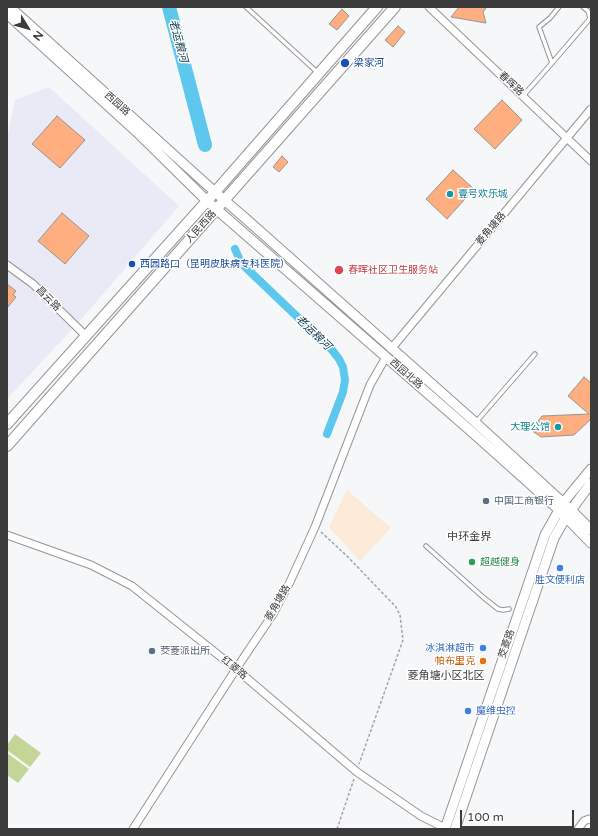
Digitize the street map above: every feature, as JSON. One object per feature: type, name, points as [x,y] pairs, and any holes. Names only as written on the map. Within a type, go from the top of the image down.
[{"type":"main road","name":"西园路","points":[[10,7],[224,201]]},
{"type":"main road","name":"人民西路","points":[[7,424],[215,192],[377,7]]},
{"type":"main road","name":"人民西路","points":[[7,446],[395,7]]},
{"type":"main road","name":"西园路","points":[[7,14],[140,135],[217,209]]},
{"type":"main road","name":"西园北路","points":[[224,201],[246,218],[388,353],[476,423],[568,514],[591,543]]},
{"type":"main road","name":"西园北路","points":[[217,209],[388,353],[561,507]]},
{"type":"main road","name":"茭菱路","points":[[445,828],[545,535],[561,507],[591,469]]},
{"type":"main road","name":"茭菱路","points":[[455,829],[554,538],[568,514],[591,483]]},
{"type":"main road","name":"西园北路","points":[[568,514],[591,530]]},
{"type":"street","name":"春晖路","points":[[429,7],[591,161]]},
{"type":"street","name":"菱角塘路","points":[[133,829],[273,614],[289,584],[315,527],[370,385],[388,353],[591,109]]},
{"type":"street","name":"昌云路","points":[[7,265],[33,284],[86,336]]},
{"type":"street","name":"红菱路","points":[[7,535],[90,565],[132,586],[236,669],[357,772],[421,816],[445,828]]},
{"type":"street","points":[[578,829],[584,821],[589,819],[591,820]]},
{"type":"lane","points":[[246,7],[318,74]]},
{"type":"lane","points":[[552,63],[539,27],[560,7]]},
{"type":"lane","points":[[523,96],[588,21],[590,18],[588,11],[583,7]]},
{"type":"lane","points":[[476,423],[535,354]]},
{"type":"lane","points":[[426,546],[498,609],[510,609]]},
{"type":"path","points":[[315,527],[326,535],[396,607],[400,615],[402,640],[337,829]]},
{"type":"shaded area","points":[[49,87],[179,206],[79,322],[7,399],[7,139],[15,100]]},
{"type":"shaded area","points":[[347,490],[391,528],[360,561],[329,527]]},
{"type":"green space","points":[[15,734],[41,753],[30,767],[7,750],[7,745]]},
{"type":"green space","points":[[7,753],[29,769],[18,783],[7,775]]},
{"type":"building","points":[[459,7],[487,7],[483,12],[486,23],[451,17]]},
{"type":"building","points":[[342,9],[349,16],[337,30],[329,24]]},
{"type":"building","points":[[398,26],[405,32],[393,47],[385,40]]},
{"type":"building","points":[[502,100],[522,120],[495,149],[474,129]]},
{"type":"building","points":[[57,116],[85,140],[60,168],[32,144]]},
{"type":"building","points":[[282,156],[288,162],[279,172],[273,167]]},
{"type":"building","name":"壹号欢乐城","points":[[453,170],[474,189],[447,219],[426,199]]},
{"type":"building","points":[[62,213],[89,236],[65,264],[38,241]]},
{"type":"building","points":[[7,284],[16,291],[13,295],[16,297],[7,308]]},
{"type":"building","points":[[584,377],[591,383],[591,419],[574,435],[541,437],[531,430],[542,416],[589,414],[568,396]]},
{"type":"waterway","name":"老运粮河","points":[[169,7],[205,145]]},
{"type":"waterway","name":"老运粮河","points":[[235,249],[241,263],[332,350],[343,367],[345,380],[343,392],[327,434]]},
{"type":"place","name":"梁家河","points":[[345,63]]},
{"type":"place","name":"壹号欢乐城","points":[[450,194]]},
{"type":"place","name":"西园路口（昆明皮肤病专科医院）","points":[[132,264]]},
{"type":"place","name":"春晖社区卫生服务站","points":[[339,270]]},
{"type":"place","name":"大理公馆","points":[[558,427]]},
{"type":"place","name":"中国工商银行","points":[[486,501]]},
{"type":"place","name":"超越健身","points":[[472,562]]},
{"type":"place","name":"胜文便利店","points":[[560,568]]},
{"type":"place","name":"冰淇淋超市","points":[[483,648]]},
{"type":"place","name":"茭菱派出所","points":[[152,651]]},
{"type":"place","name":"帕布里克","points":[[483,661]]},
{"type":"place","name":"魔维虫控","points":[[468,711]]},
{"type":"district","name":"中环金界","points":[[469,537]]},
{"type":"district","name":"菱角塘小区北区","points":[[446,676]]}]
